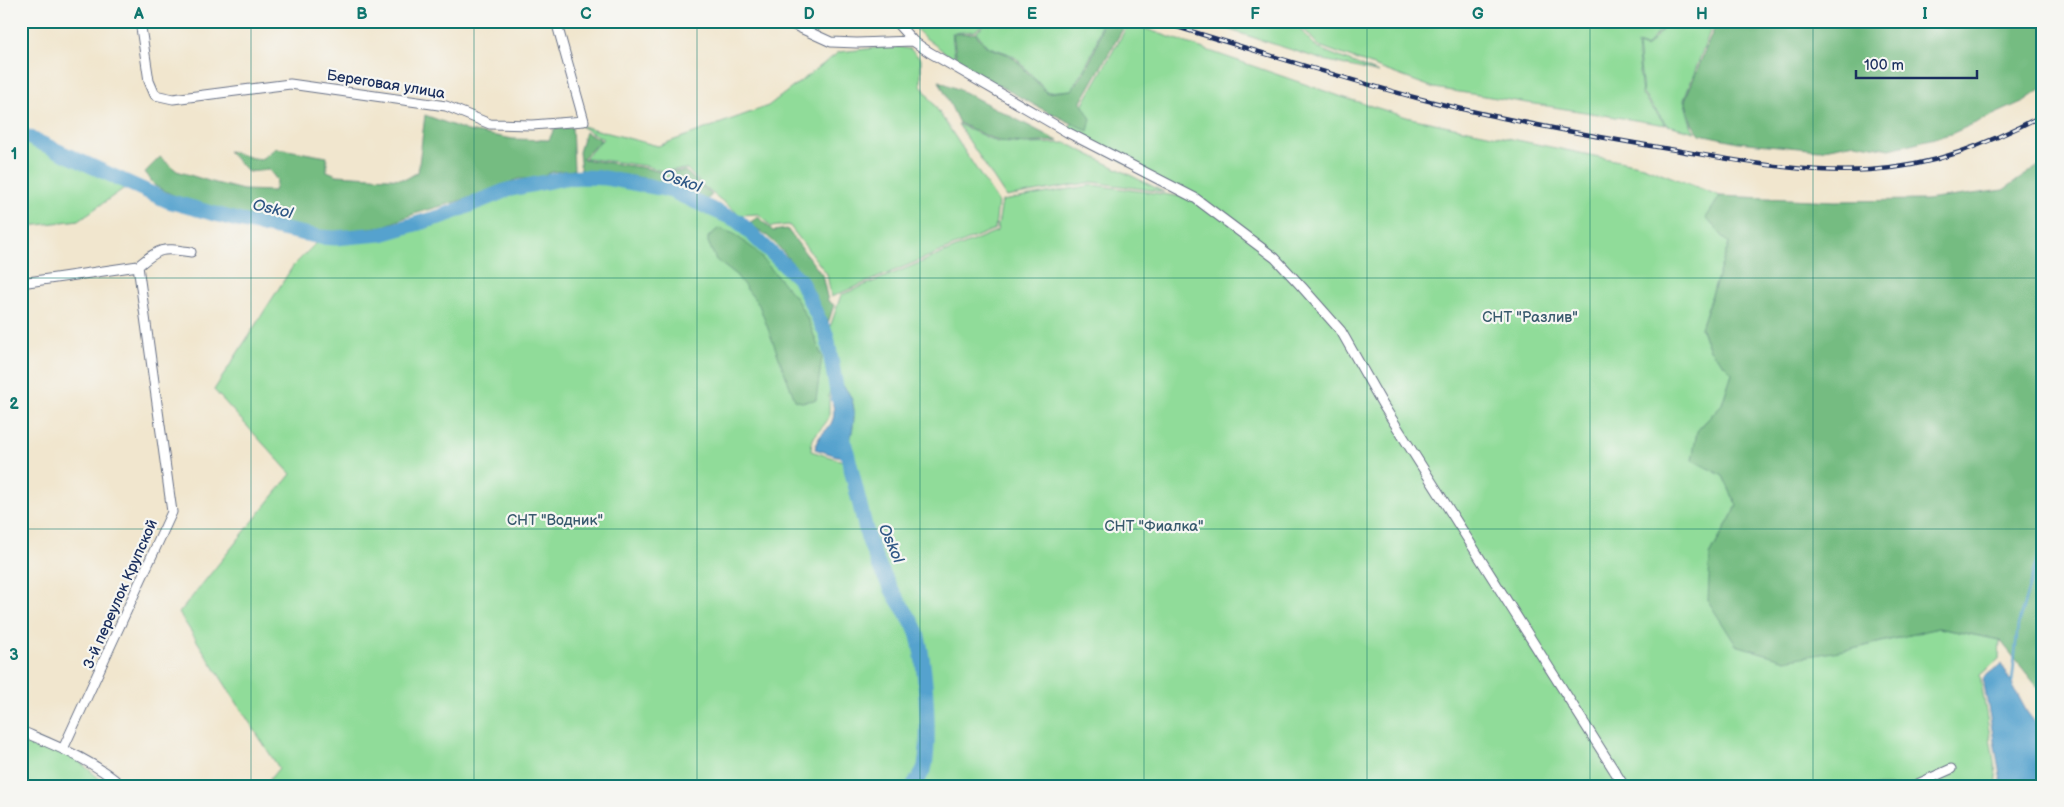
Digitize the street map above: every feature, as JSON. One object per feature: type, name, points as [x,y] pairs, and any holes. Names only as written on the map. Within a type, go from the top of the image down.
[{"type":"street","name":"Береговая улица","points":[[140,21],[149,81],[156,95],[173,99],[290,84],[446,106],[490,124],[532,125],[584,121],[556,21]]},
{"type":"street","points":[[785,21],[831,42],[913,41]]},
{"type":"street","points":[[895,21],[913,41],[929,52],[1067,132],[1195,198],[1280,263],[1341,331],[1383,405],[1624,786]]},
{"type":"street","points":[[21,283],[138,266],[152,254],[163,248],[190,252]]},
{"type":"street","name":"3-й переулок Крупской","points":[[64,749],[172,512],[138,266]]},
{"type":"street","points":[[21,731],[64,749],[108,774],[122,786]]},
{"type":"street","points":[[1913,786],[1951,768]]},
{"type":"green space","points":[[908,21],[986,21],[975,31],[952,33],[955,60],[923,36]]},
{"type":"green space","points":[[988,21],[1101,21],[1094,49],[1071,90],[1047,92],[1016,58],[987,46],[976,32]]},
{"type":"green space","points":[[1102,21],[1110,21],[1124,27],[1081,102],[1091,119],[1088,131],[1038,107],[957,62],[953,34],[975,33],[987,47],[1015,59],[1047,93],[1072,90],[1092,58]]},
{"type":"green space","points":[[1202,21],[1218,21],[1239,26],[1297,26],[1317,48],[1379,73],[1320,59]]},
{"type":"green space","points":[[1233,21],[1641,21],[1641,26],[1660,30],[1646,47],[1637,44],[1642,95],[1666,125],[1434,88],[1319,46],[1298,23],[1241,24]]},
{"type":"green space","points":[[1642,21],[1714,21],[1684,100],[1691,125],[1695,132],[1667,125],[1643,94],[1638,45],[1646,48],[1662,30],[1642,25]]},
{"type":"green space","points":[[1717,21],[2043,21],[2043,88],[2024,101],[1951,134],[1890,149],[1855,143],[1819,150],[1738,142],[1700,134],[1692,124],[1685,100]]},
{"type":"green space","points":[[1129,23],[1342,97],[1410,118],[1643,166],[1720,196],[1707,218],[1729,243],[1701,328],[1710,350],[1732,373],[1722,404],[1697,431],[1723,476],[1737,506],[1710,555],[1857,648],[1938,628],[2000,640],[1999,659],[1980,675],[1998,786],[913,786],[924,768],[926,753],[927,717],[920,640],[874,555],[845,451],[827,336],[841,295],[997,231],[1002,201],[1093,185],[1193,198],[1067,132]]},
{"type":"green space","points":[[893,46],[910,49],[921,59],[921,85],[998,202],[995,229],[831,297],[827,274],[789,225],[771,227],[759,214],[740,215],[703,186],[687,169],[661,171],[647,166],[585,158],[603,139],[578,125],[658,146],[768,106],[839,52]]},
{"type":"green space","points":[[939,81],[1058,141],[1027,143],[998,141],[959,123]]},
{"type":"green space","points":[[425,115],[468,131],[513,139],[549,140],[554,129],[572,127],[574,170],[552,172],[540,179],[518,179],[469,198],[414,214],[384,226],[338,232],[321,231],[240,215],[175,196],[155,186],[145,172],[160,157],[177,171],[212,182],[243,190],[274,191],[277,180],[269,170],[248,172],[228,151],[260,160],[276,148],[327,157],[327,171],[337,175],[406,179],[418,172]]},
{"type":"green space","points":[[958,124],[997,142],[1027,144],[1066,143],[1164,192],[1092,182],[1006,197]]},
{"type":"green space","points":[[585,132],[601,140],[582,159],[646,168],[660,172],[685,171],[712,195],[705,201],[695,194],[664,183],[627,175],[581,172],[579,152]]},
{"type":"green space","points":[[21,137],[126,187],[79,220],[21,227]]},
{"type":"green space","points":[[2043,163],[2043,694],[2000,640],[1938,628],[1857,648],[1785,660],[1736,645],[1708,601],[1710,555],[1737,506],[1723,476],[1692,460],[1697,431],[1722,404],[1732,373],[1710,350],[1701,328],[1729,243],[1706,218],[1720,196],[1835,201],[1926,200],[2003,190]]},
{"type":"green space","name":"СНТ \"Водник\"","points":[[582,181],[604,182],[667,193],[735,222],[797,282],[823,335],[832,378],[829,394],[829,417],[815,436],[811,445],[811,451],[843,461],[870,556],[891,598],[910,627],[915,640],[923,716],[921,753],[918,766],[906,786],[264,786],[279,768],[179,613],[291,474],[214,390],[293,266],[320,239],[382,237],[444,219],[507,194]]},
{"type":"green space","points":[[758,217],[773,231],[787,229],[822,275],[828,301],[834,305],[827,326],[811,293],[790,261],[771,239],[749,223]]},
{"type":"green space","points":[[719,228],[734,234],[755,250],[796,298],[809,322],[822,357],[816,400],[801,402],[795,400],[759,305],[736,275],[716,260],[708,242],[708,237]]},
{"type":"green space","points":[[21,734],[67,751],[108,786],[21,786]]},
{"type":"water","points":[[835,379],[844,387],[853,405],[853,424],[847,456],[837,456],[815,449],[818,439],[829,427],[833,419],[832,396]]},
{"type":"water","points":[[2001,664],[2027,712],[2043,733],[2043,786],[2002,786],[1983,678]]},
{"type":"waterway","name":"Oskol","points":[[21,134],[168,201],[237,220],[320,237],[335,238],[381,234],[443,216],[507,190],[565,178],[605,178],[669,190],[738,221],[800,280],[827,336],[838,398]]},
{"type":"waterway","name":"Oskol","points":[[843,436],[868,538],[877,561],[914,626],[918,638],[926,695],[927,736],[925,766],[913,786]]},
{"type":"waterway","points":[[2012,683],[2018,625],[2043,538]]},
{"type":"railway","points":[[1157,21],[1355,81],[1452,107],[1607,138],[1744,162],[1794,168],[1844,171],[1892,168],[1915,164],[1937,159],[1980,144],[2043,115]]},
{"type":"park label","name":"СНТ \"Разлив\"","points":[[1530,317]]},
{"type":"park label","name":"СНТ \"Фиалка\"","points":[[1154,526]]}]
